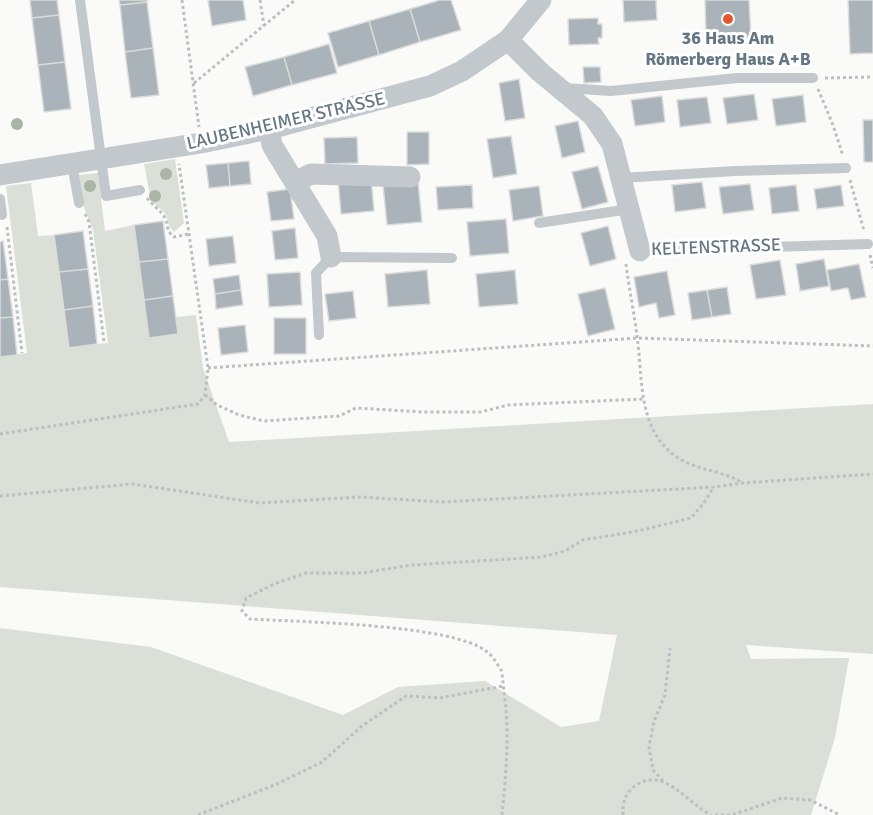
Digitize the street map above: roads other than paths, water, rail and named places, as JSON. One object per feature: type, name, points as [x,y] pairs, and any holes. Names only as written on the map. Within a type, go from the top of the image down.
[{"type":"street","name":"LAUBENHEIMER STRASSE","points":[[0,175],[177,147],[268,129],[430,86],[462,71],[508,40],[542,0]]},
{"type":"street","name":"KELTENSTRASSE","points":[[508,40],[593,116],[612,144],[640,251]]},
{"type":"street","points":[[268,129],[272,145],[327,236],[331,257]]},
{"type":"street","points":[[295,182],[311,174],[410,177]]},
{"type":"lane","points":[[80,0],[106,196],[140,190]]},
{"type":"lane","points":[[559,87],[611,92],[737,78],[813,78]]},
{"type":"lane","points":[[72,164],[79,202]]},
{"type":"lane","points":[[621,178],[735,171],[846,168]]},
{"type":"lane","points":[[0,199],[2,215]]},
{"type":"lane","points":[[539,223],[629,209]]},
{"type":"lane","name":"KELTENSTRASSE","points":[[640,251],[868,244]]},
{"type":"lane","points":[[319,335],[316,273],[331,257],[452,258]]},
{"type":"place","name":"36 Haus Am Römerberg Haus A+B","points":[[728,19]]}]
